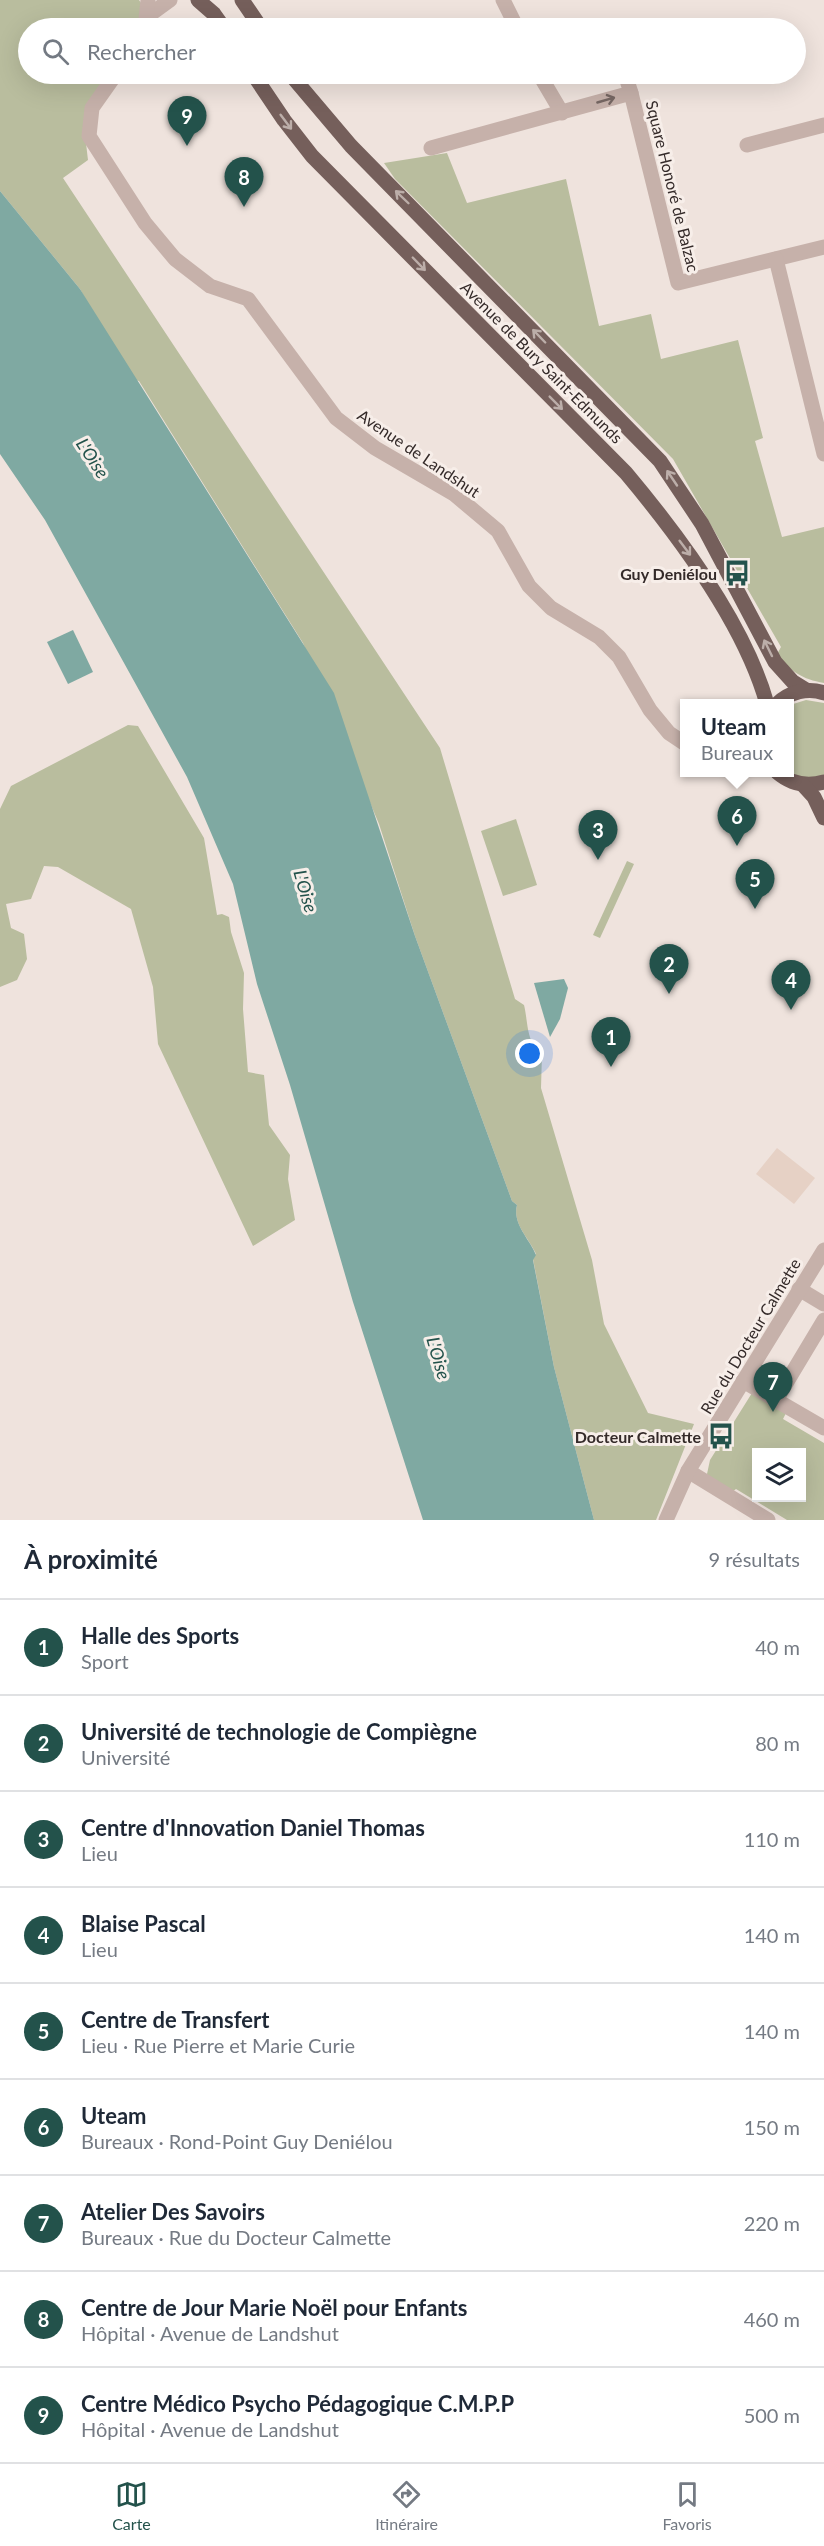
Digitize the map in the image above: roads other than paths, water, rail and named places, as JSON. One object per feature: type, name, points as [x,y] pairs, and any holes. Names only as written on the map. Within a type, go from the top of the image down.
[{"type":"main road","points":[[198,0],[217,18]]},
{"type":"main road","points":[[242,0],[254,18]]},
{"type":"main road","name":"Avenue de Bury Saint-Edmunds","points":[[260,84],[312,156],[644,494],[691,554],[736,632],[765,699]]},
{"type":"main road","name":"Avenue de Bury Saint-Edmunds","points":[[298,84],[351,146],[660,461],[702,524],[775,662],[793,682],[806,690]]},
{"type":"main road","points":[[784,699],[792,693],[806,690],[824,693]]},
{"type":"main road","points":[[784,777],[803,785],[824,782]]},
{"type":"main road","points":[[803,785],[814,797],[824,818]]},
{"type":"street","points":[[147,18],[148,0]]},
{"type":"street","points":[[151,18],[170,0]]},
{"type":"street","points":[[503,0],[512,18]]},
{"type":"street","name":"Avenue de Landshut","points":[[109,84],[92,108],[89,136],[145,223],[175,259],[210,286],[248,299],[336,418],[375,448],[454,494],[498,531],[529,586],[551,608],[577,622],[619,657],[650,710],[669,733],[680,740]]},
{"type":"street","points":[[549,84],[562,113]]},
{"type":"street","points":[[431,148],[631,93],[628,84]]},
{"type":"street","name":"Square Honoré de Balzac","points":[[631,93],[678,283],[824,247]]},
{"type":"street","points":[[747,145],[824,125]]},
{"type":"street","points":[[776,259],[824,454]]},
{"type":"street","name":"Rue du Docteur Calmette","points":[[666,1520],[688,1471],[824,1250]]},
{"type":"street","points":[[799,1289],[824,1305]]},
{"type":"street","points":[[776,1400],[824,1320]]},
{"type":"street","points":[[743,1381],[824,1428]]},
{"type":"street","points":[[688,1471],[768,1520]]},
{"type":"water","name":"L'Oise","points":[[0,191],[80,289],[334,693],[415,936],[512,1201],[517,1205],[519,1225],[536,1255],[533,1260],[554,1367],[594,1520],[423,1520],[353,1302],[290,1085],[257,984],[233,884],[187,777],[45,520],[0,454]]},
{"type":"water","points":[[73,630],[93,672],[68,684],[47,642]]},
{"type":"water","points":[[564,979],[568,988],[560,1019],[550,1037],[534,983]]},
{"type":"place","name":"Centre Médico Psycho Pédagogique C.M.P.P","points":[[187,146]]},
{"type":"place","name":"Centre de Jour Marie Noël pour Enfants","points":[[244,207]]},
{"type":"place","name":"Guy Deniélou","points":[[737,573]]},
{"type":"place","name":"Uteam","points":[[737,846]]},
{"type":"place","name":"Centre d'Innovation Daniel Thomas","points":[[598,860]]},
{"type":"place","name":"Centre de Transfert","points":[[755,909]]},
{"type":"place","name":"Université de technologie de Compiègne","points":[[669,994]]},
{"type":"place","name":"Blaise Pascal","points":[[791,1010]]},
{"type":"place","name":"Halle des Sports","points":[[611,1067]]},
{"type":"place","name":"Atelier Des Savoirs","points":[[773,1412]]},
{"type":"place","name":"Docteur Calmette","points":[[721,1436]]}]
